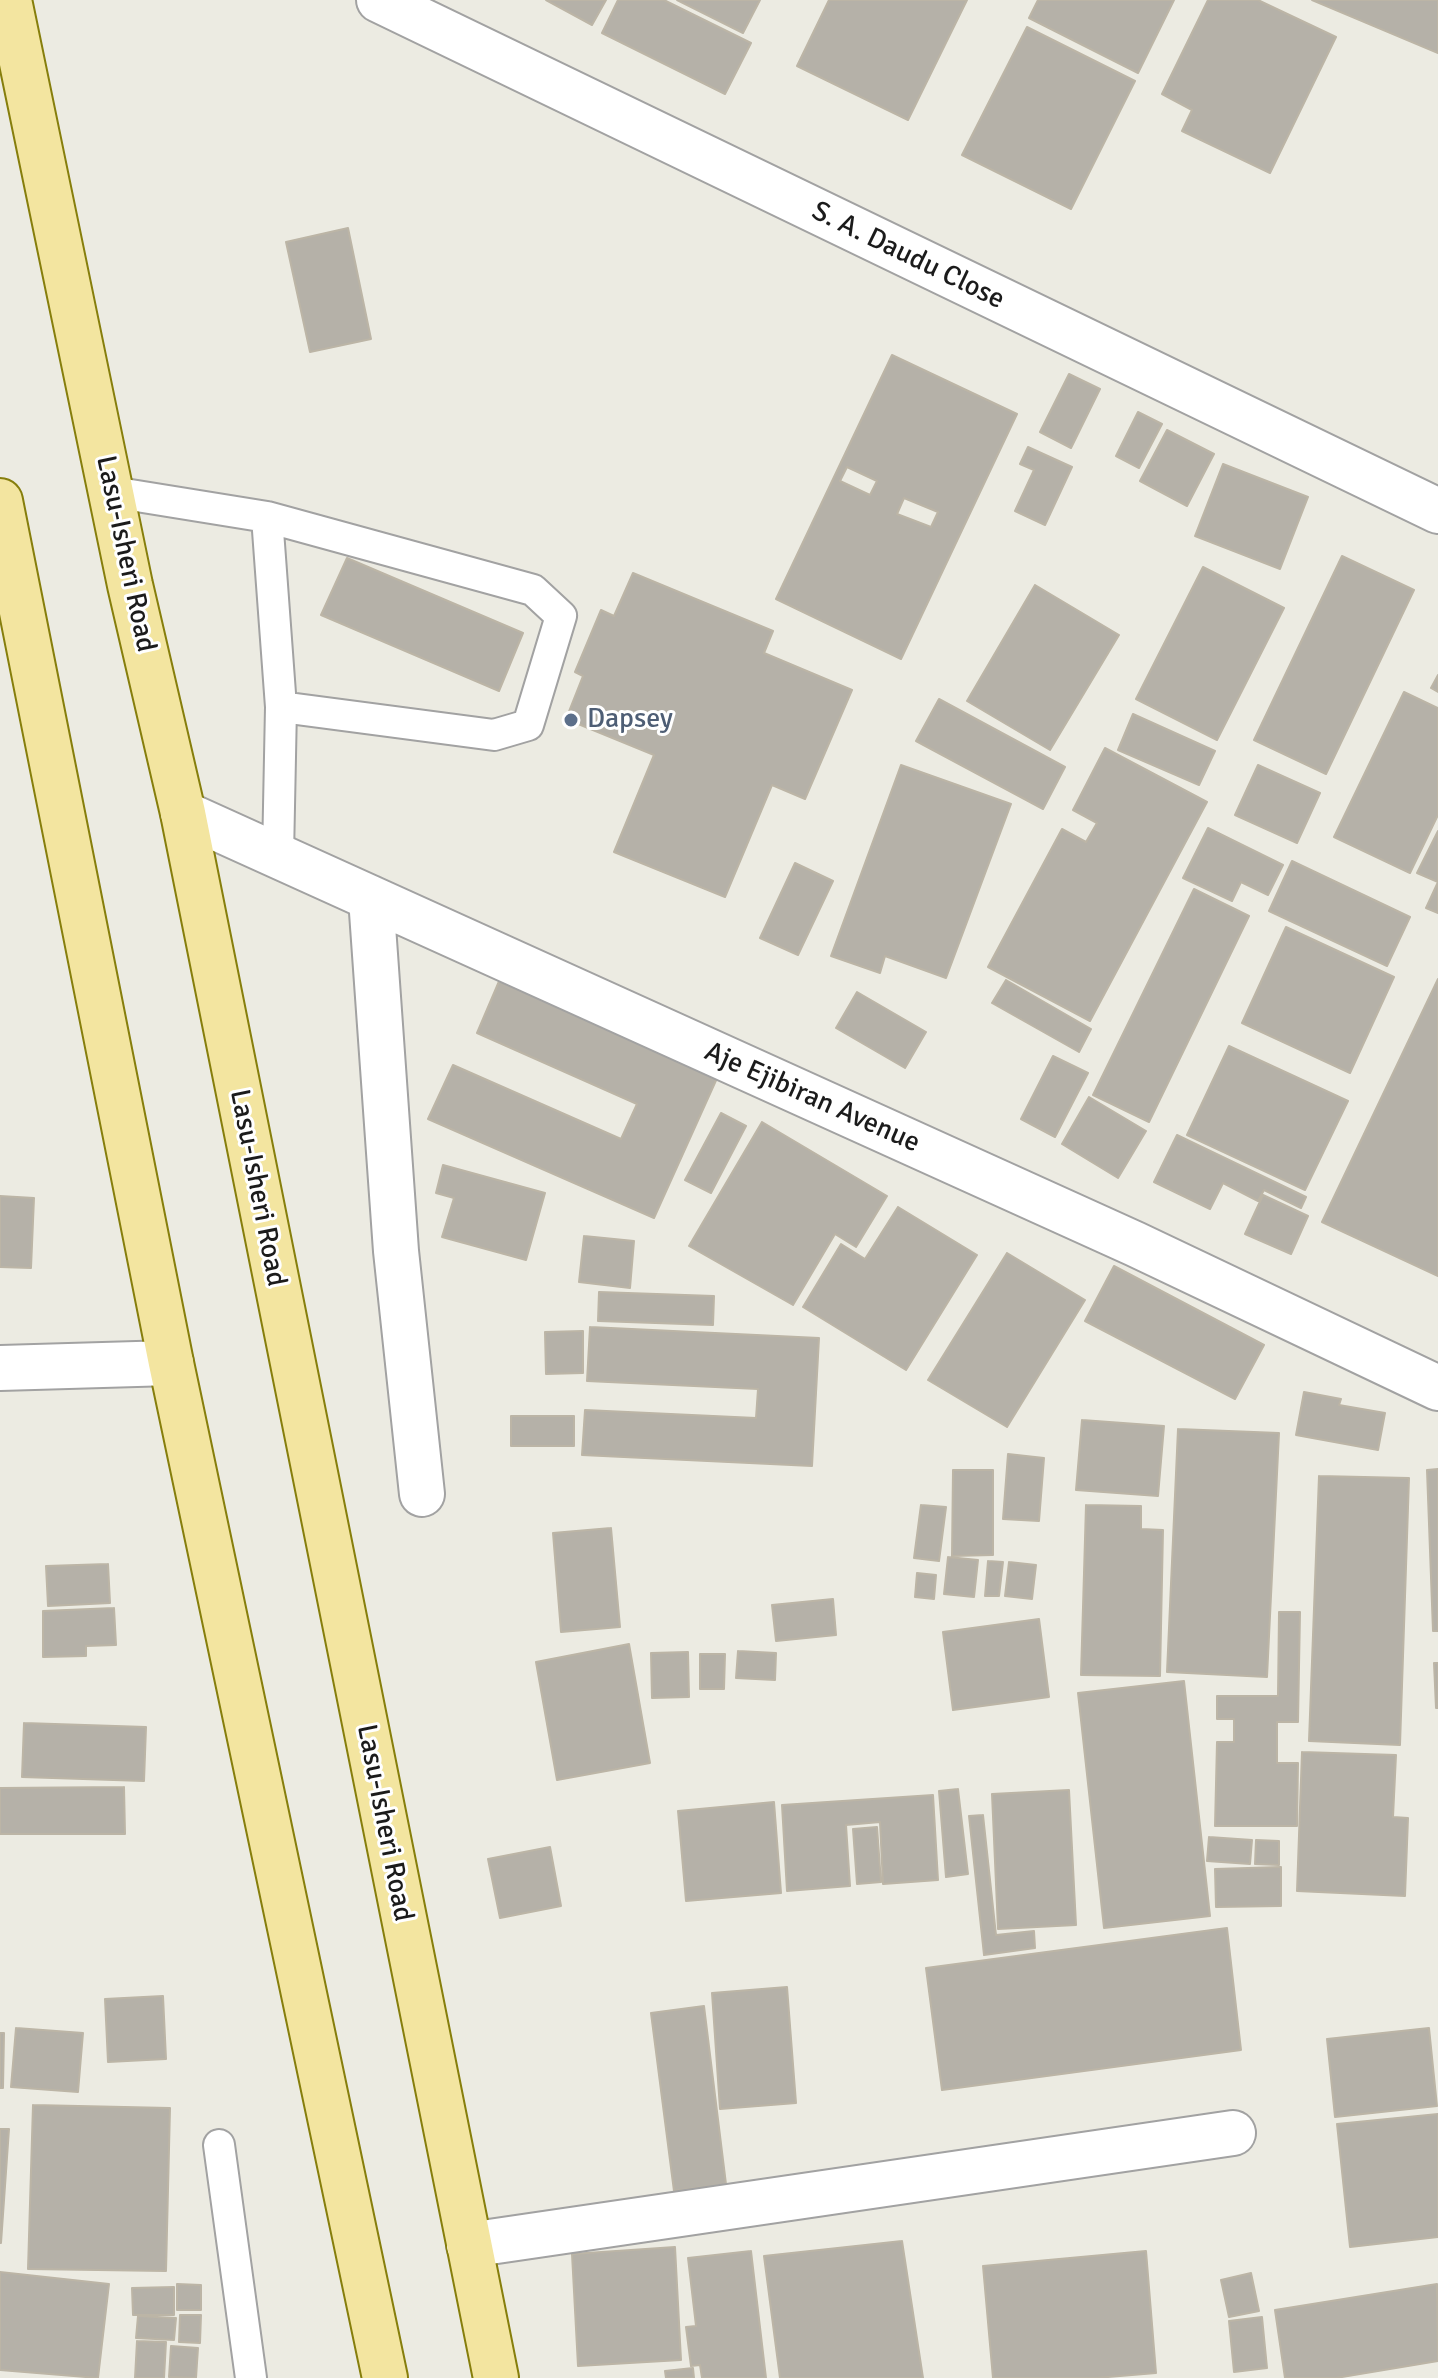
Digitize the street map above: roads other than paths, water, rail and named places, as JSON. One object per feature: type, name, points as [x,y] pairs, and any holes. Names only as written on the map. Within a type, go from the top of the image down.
[{"type":"main road","name":"Lasu-Isheri Road","points":[[9,0],[183,813],[496,2378]]},
{"type":"main road","points":[[0,501],[11,609],[385,2378]]},
{"type":"street","name":"S. A. Daudu Close","points":[[379,0],[1436,505]]},
{"type":"street","name":"Aje Ejibiran Avenue","points":[[183,813],[1135,1244],[1438,1388]]},
{"type":"street","points":[[371,898],[396,1251],[422,1494]]},
{"type":"street","points":[[0,1368],[171,1363]]},
{"type":"street","points":[[469,2245],[1233,2133]]},
{"type":"lane","points":[[112,492],[267,517],[533,590],[561,616],[528,725],[494,735],[281,707]]},
{"type":"lane","points":[[267,517],[281,707],[278,856]]},
{"type":"lane","points":[[219,2145],[251,2378]]},
{"type":"place","name":"Dapsey","points":[[571,720]]}]
